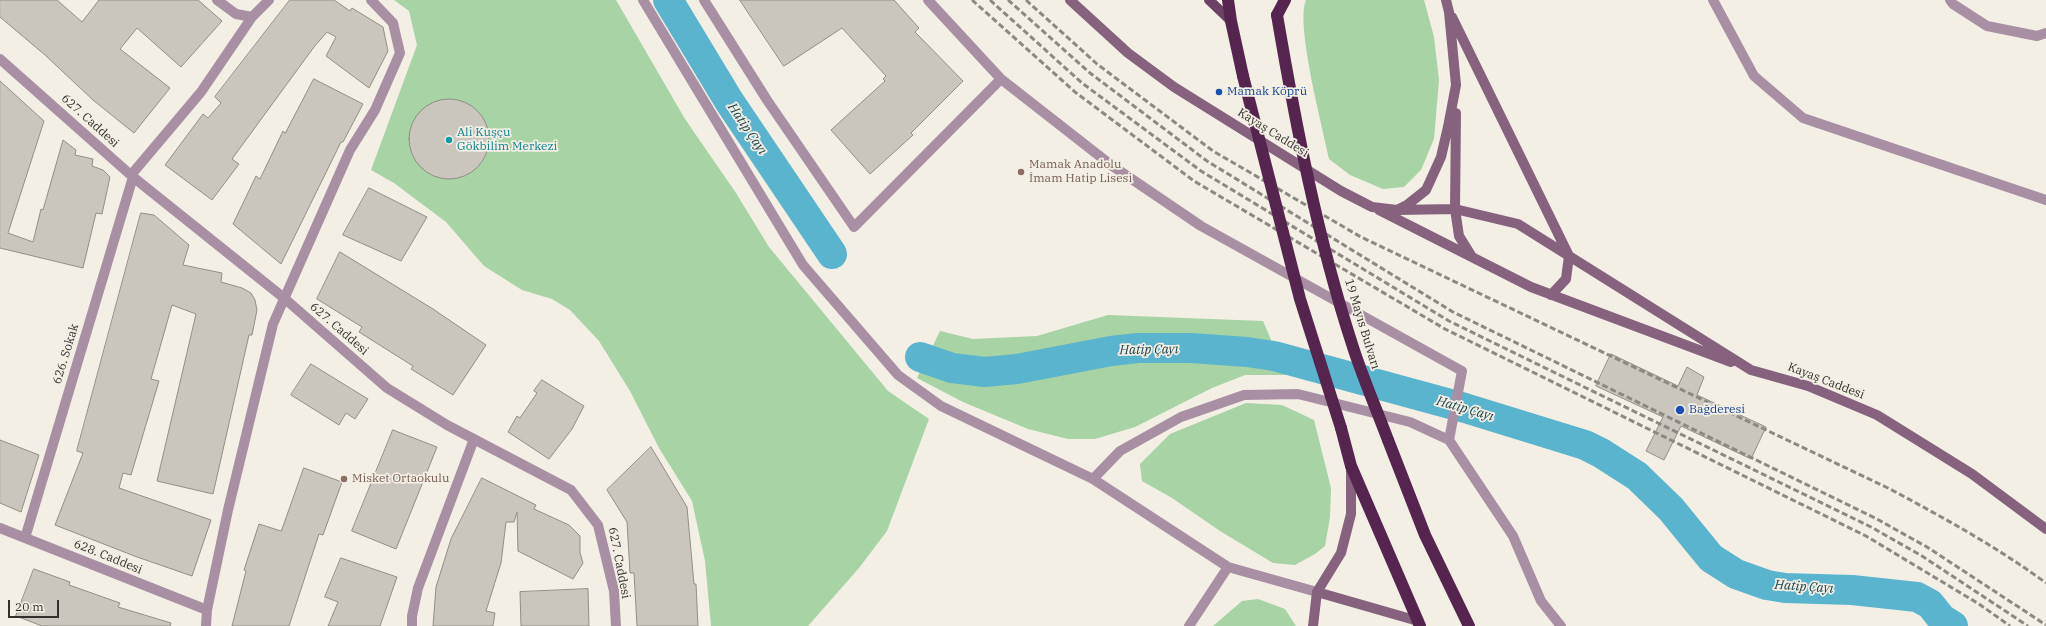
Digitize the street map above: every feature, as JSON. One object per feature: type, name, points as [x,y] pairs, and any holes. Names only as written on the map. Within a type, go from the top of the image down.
[{"type":"highway","points":[[1228,0],[1243,76],[1300,299],[1341,428],[1351,466],[1419,623]]},
{"type":"highway","name":"19 Mayıs Bulvarı","points":[[1276,0],[1298,135],[1319,227],[1352,344],[1425,536],[1469,626]]},
{"type":"highway","points":[[1278,15],[1285,0]]},
{"type":"main road","points":[[1209,0],[1231,21]]},
{"type":"street","points":[[217,0],[236,14],[252,17]]},
{"type":"street","points":[[132,176],[201,92],[252,17],[269,0]]},
{"type":"street","points":[[206,626],[207,610],[228,510],[273,324],[350,150],[375,110],[400,53],[393,23],[370,0]]},
{"type":"street","points":[[644,0],[803,265],[898,376],[941,406],[1092,479],[1228,567],[1419,623]]},
{"type":"street","points":[[704,0],[767,100],[854,227],[1001,79]]},
{"type":"street","points":[[928,0],[1001,79],[1111,164],[1201,226],[1462,371],[1449,440]]},
{"type":"street","name":"Kayaş Caddesi","points":[[1070,0],[1128,53],[1174,87],[1341,191],[1372,207],[1397,210],[1455,208],[1518,224],[1752,370],[1808,386],[1877,415],[1972,474],[2046,529]]},
{"type":"street","points":[[1446,0],[1449,12],[1456,85],[1455,208],[1459,236],[1472,258]]},
{"type":"street","points":[[1714,0],[1754,76],[1803,118],[2046,200]]},
{"type":"street","points":[[1950,0],[1953,4],[1986,26],[2037,36],[2046,33]]},
{"type":"street","points":[[1449,12],[1569,256],[1566,279],[1551,295]]},
{"type":"street","name":"627. Caddesi","points":[[0,59],[132,176],[284,298],[387,388],[446,425],[571,490],[598,525],[614,591],[616,626]]},
{"type":"street","points":[[1397,210],[1407,205],[1426,190],[1441,157],[1456,85]]},
{"type":"street","name":"626. Sokak","points":[[24,538],[132,176]]},
{"type":"street","points":[[1372,207],[1531,287],[1752,370]]},
{"type":"street","points":[[1092,479],[1120,451],[1180,417],[1244,394],[1298,394],[1410,422],[1449,440],[1513,536],[1541,601],[1561,626]]},
{"type":"street","points":[[412,626],[412,616],[418,588],[474,440]]},
{"type":"street","points":[[1313,626],[1316,592],[1341,553],[1351,514],[1351,466]]},
{"type":"street","name":"628. Caddesi","points":[[0,528],[207,610]]},
{"type":"street","points":[[1189,626],[1228,567]]},
{"type":"green space","points":[[394,0],[616,0],[685,119],[736,193],[769,247],[888,391],[929,419],[887,531],[859,568],[808,626],[711,626],[705,561],[692,501],[659,448],[630,391],[599,341],[570,310],[552,299],[522,290],[484,266],[446,222],[394,183],[371,170],[417,45],[409,11]]},
{"type":"green space","points":[[1306,0],[1424,0],[1434,37],[1439,80],[1434,139],[1421,170],[1404,187],[1383,189],[1350,175],[1329,159],[1307,53],[1304,31],[1304,12]]},
{"type":"green space","points":[[1108,315],[1263,321],[1286,375],[1245,375],[1212,388],[1135,427],[1095,439],[1068,439],[1028,429],[963,402],[917,378],[940,331],[973,339],[1037,336]]},
{"type":"green space","points":[[1246,403],[1282,405],[1314,420],[1331,488],[1330,517],[1325,546],[1315,554],[1295,565],[1273,563],[1220,531],[1172,498],[1142,481],[1140,464],[1170,434]]},
{"type":"green space","points":[[1258,599],[1285,609],[1296,626],[1213,626],[1242,601]]},
{"type":"building","points":[[0,0],[57,0],[82,22],[99,0],[198,0],[222,21],[181,67],[137,28],[120,49],[170,88],[134,133],[93,100],[45,55],[0,17]]},
{"type":"building","points":[[290,0],[334,0],[350,11],[352,8],[383,27],[388,51],[369,88],[326,56],[336,37],[327,32],[314,47],[232,159],[239,164],[212,200],[165,165],[203,114],[208,118],[221,103],[215,97]]},
{"type":"building","points":[[740,0],[894,0],[919,28],[915,32],[963,81],[911,133],[913,135],[870,174],[831,130],[885,81],[883,79],[886,76],[842,28],[784,66]]},
{"type":"building","points":[[314,79],[363,104],[343,142],[341,142],[281,264],[233,224],[256,176],[260,179],[283,131],[285,133]]},
{"type":"building","points":[[0,81],[44,121],[8,233],[33,242],[41,209],[43,210],[63,140],[76,150],[75,155],[93,159],[92,166],[103,170],[110,177],[102,214],[96,213],[83,268],[0,248]]},
{"type":"building","name":"Ali Kuşçu Gökbilim Merkezi","points":[[449,99],[464,102],[477,111],[486,124],[489,139],[486,154],[477,167],[464,176],[449,179],[434,176],[421,167],[412,154],[409,139],[412,124],[421,111],[434,102]]},
{"type":"building","points":[[369,188],[427,217],[401,261],[343,235]]},
{"type":"building","points":[[141,213],[154,215],[189,245],[183,265],[222,273],[221,282],[242,288],[251,293],[255,300],[257,310],[252,335],[249,335],[213,494],[157,481],[196,314],[172,305],[151,379],[159,381],[131,475],[123,473],[119,488],[211,520],[192,576],[137,557],[55,525],[83,453],[77,451]]},
{"type":"building","points":[[340,252],[433,309],[486,345],[453,395],[411,369],[413,366],[359,332],[362,327],[317,299]]},
{"type":"building","points":[[1611,354],[1678,386],[1687,367],[1704,377],[1697,395],[1766,427],[1751,459],[1681,426],[1664,460],[1646,451],[1663,417],[1596,386]]},
{"type":"building","points":[[311,364],[368,399],[355,419],[346,413],[339,425],[291,395]]},
{"type":"building","points":[[542,380],[584,406],[572,429],[549,459],[508,432],[517,416],[520,418],[537,393],[534,391]]},
{"type":"building","points":[[393,430],[437,447],[396,549],[352,531]]},
{"type":"building","points":[[0,440],[39,455],[21,512],[0,503]]},
{"type":"building","points":[[651,447],[687,507],[694,584],[696,584],[698,626],[637,626],[634,573],[630,573],[627,522],[607,490]]},
{"type":"building","points":[[304,468],[342,482],[323,535],[319,534],[289,626],[232,626],[246,571],[244,570],[259,524],[281,531]]},
{"type":"building","points":[[482,478],[536,505],[534,509],[569,525],[580,536],[580,553],[583,563],[573,579],[518,551],[517,512],[514,522],[506,522],[501,563],[486,611],[495,613],[493,626],[433,626],[436,587],[451,539]]},
{"type":"building","points":[[341,558],[397,577],[380,626],[328,626],[338,602],[325,597]]},
{"type":"building","points":[[34,569],[70,582],[69,585],[120,603],[118,607],[171,623],[170,626],[42,626],[16,616]]},
{"type":"building","points":[[588,589],[589,626],[521,626],[520,592]]},
{"type":"waterway","name":"Hatip Çayı","points":[[668,0],[729,101],[832,254]]},
{"type":"waterway","name":"Hatip Çayı","points":[[920,357],[952,368],[985,372],[1017,369],[1111,351],[1138,348],[1191,348],[1247,352],[1274,356],[1465,408],[1585,445],[1601,453],[1637,476],[1671,509],[1711,558],[1736,574],[1767,585],[1785,588],[1852,590],[1917,597],[1930,604],[1942,619],[1953,626]]},
{"type":"railway","points":[[972,0],[1075,92],[1194,181],[1445,329],[1866,536],[1979,604],[2010,626]]},
{"type":"railway","points":[[990,0],[1082,83],[1201,171],[1449,321],[1871,527],[1922,556],[2028,626]]},
{"type":"railway","points":[[1008,0],[1090,73],[1207,161],[1453,312],[1875,518],[1927,547],[2046,625]]},
{"type":"railway","points":[[1026,0],[1097,64],[1213,151],[1361,237],[1890,489],[1989,545],[2046,583]]},
{"type":"place","name":"Mamak Köprü","points":[[1219,92]]},
{"type":"place","name":"Ali Kuşçu Gökbilim Merkezi","points":[[449,140]]},
{"type":"place","name":"Mamak Anadolu İmam Hatip Lisesi","points":[[1021,172]]},
{"type":"place","name":"Bağderesi","points":[[1680,410]]},
{"type":"place","name":"Misket Ortaokulu","points":[[344,479]]}]
